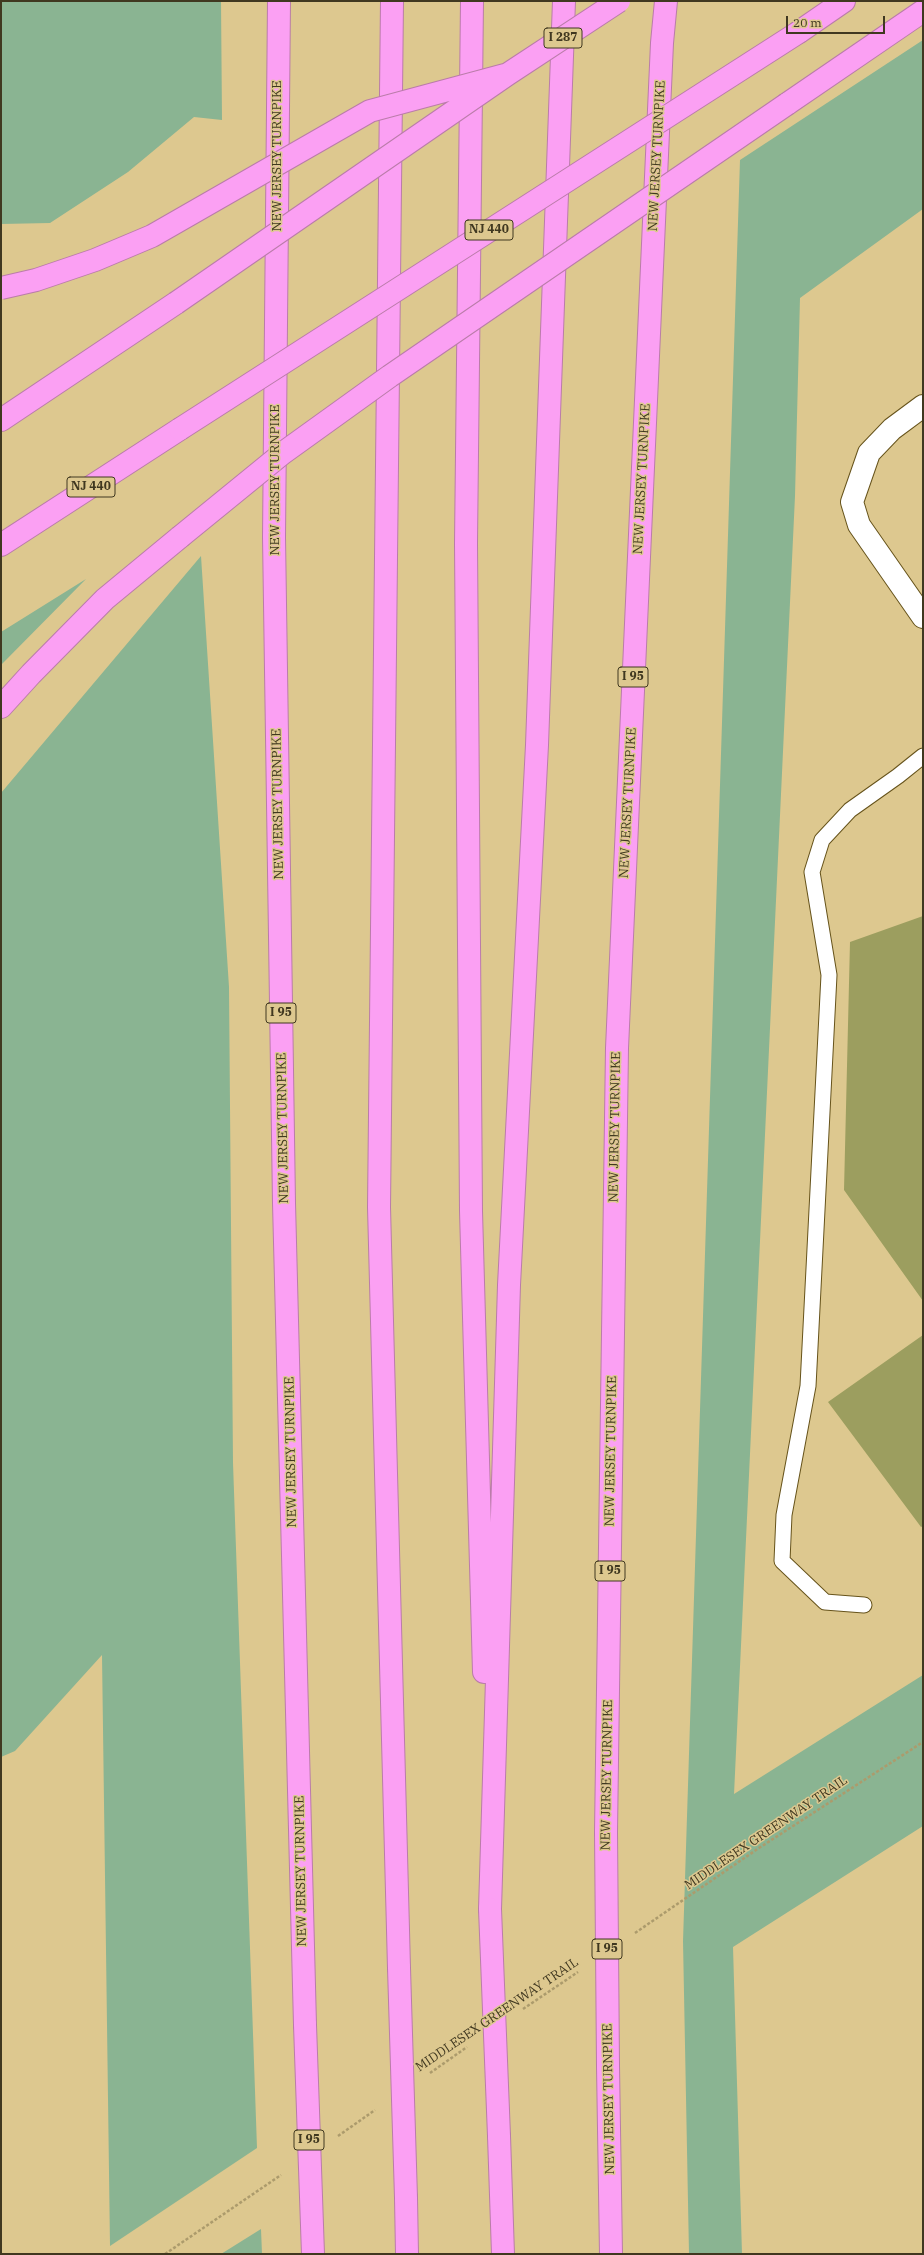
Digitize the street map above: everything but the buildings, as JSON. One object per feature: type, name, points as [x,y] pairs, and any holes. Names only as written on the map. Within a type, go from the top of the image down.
[{"type":"highway","name":"NEW JERSEY TURNPIKE","points":[[279,1],[275,561],[284,1203],[305,2025],[313,2254]]},
{"type":"highway","points":[[392,1],[379,1207],[408,2254]]},
{"type":"highway","points":[[472,1],[466,543],[470,1203],[490,1909],[502,2254]]},
{"type":"highway","points":[[490,1909],[509,1285],[537,753],[564,1]]},
{"type":"highway","name":"I 287","points":[[508,74],[619,1]]},
{"type":"highway","name":"NEW JERSEY TURNPIKE","points":[[612,2254],[608,2066],[606,1832],[617,1048],[662,43],[666,1]]},
{"type":"highway","points":[[662,43],[680,1]]},
{"type":"highway","name":"NJ 440","points":[[1,545],[799,32],[844,1]]},
{"type":"highway","points":[[1,707],[31,674],[105,599],[283,453],[390,376],[923,11]]},
{"type":"highway","points":[[1,288],[36,280],[95,260],[152,236],[370,110],[508,74]]},
{"type":"highway","points":[[1,420],[176,303],[508,74]]},
{"type":"street","points":[[923,406],[892,428],[869,453],[852,502],[859,525],[923,617]]},
{"type":"lane","points":[[864,1605],[825,1602],[782,1561],[784,1515],[808,1386],[829,975],[812,872],[822,840],[850,810],[898,776],[923,756]]},
{"type":"path","name":"MIDDLESEX GREENWAY TRAIL","points":[[634,1934],[759,1848],[923,1742]]},
{"type":"path","name":"MIDDLESEX GREENWAY TRAIL","points":[[521,2010],[581,1970]]},
{"type":"path","name":"MIDDLESEX GREENWAY TRAIL","points":[[429,2074],[468,2046]]},
{"type":"path","points":[[336,2137],[376,2110]]},
{"type":"path","points":[[165,2254],[284,2173]]},
{"type":"green space","points":[[1,1],[221,1],[222,120],[194,117],[128,172],[50,223],[1,224]]},
{"type":"green space","points":[[923,40],[923,209],[800,298],[795,496],[734,1794],[923,1675],[923,1826],[733,1947],[742,2254],[689,2254],[683,1941],[740,160]]},
{"type":"green space","points":[[201,556],[229,987],[233,1463],[257,2148],[110,2246],[102,1655],[15,1751],[1,1757],[1,793]]},
{"type":"green space","points":[[86,579],[1,665],[1,632]]},
{"type":"green space","points":[[261,2229],[262,2254],[221,2254]]}]
